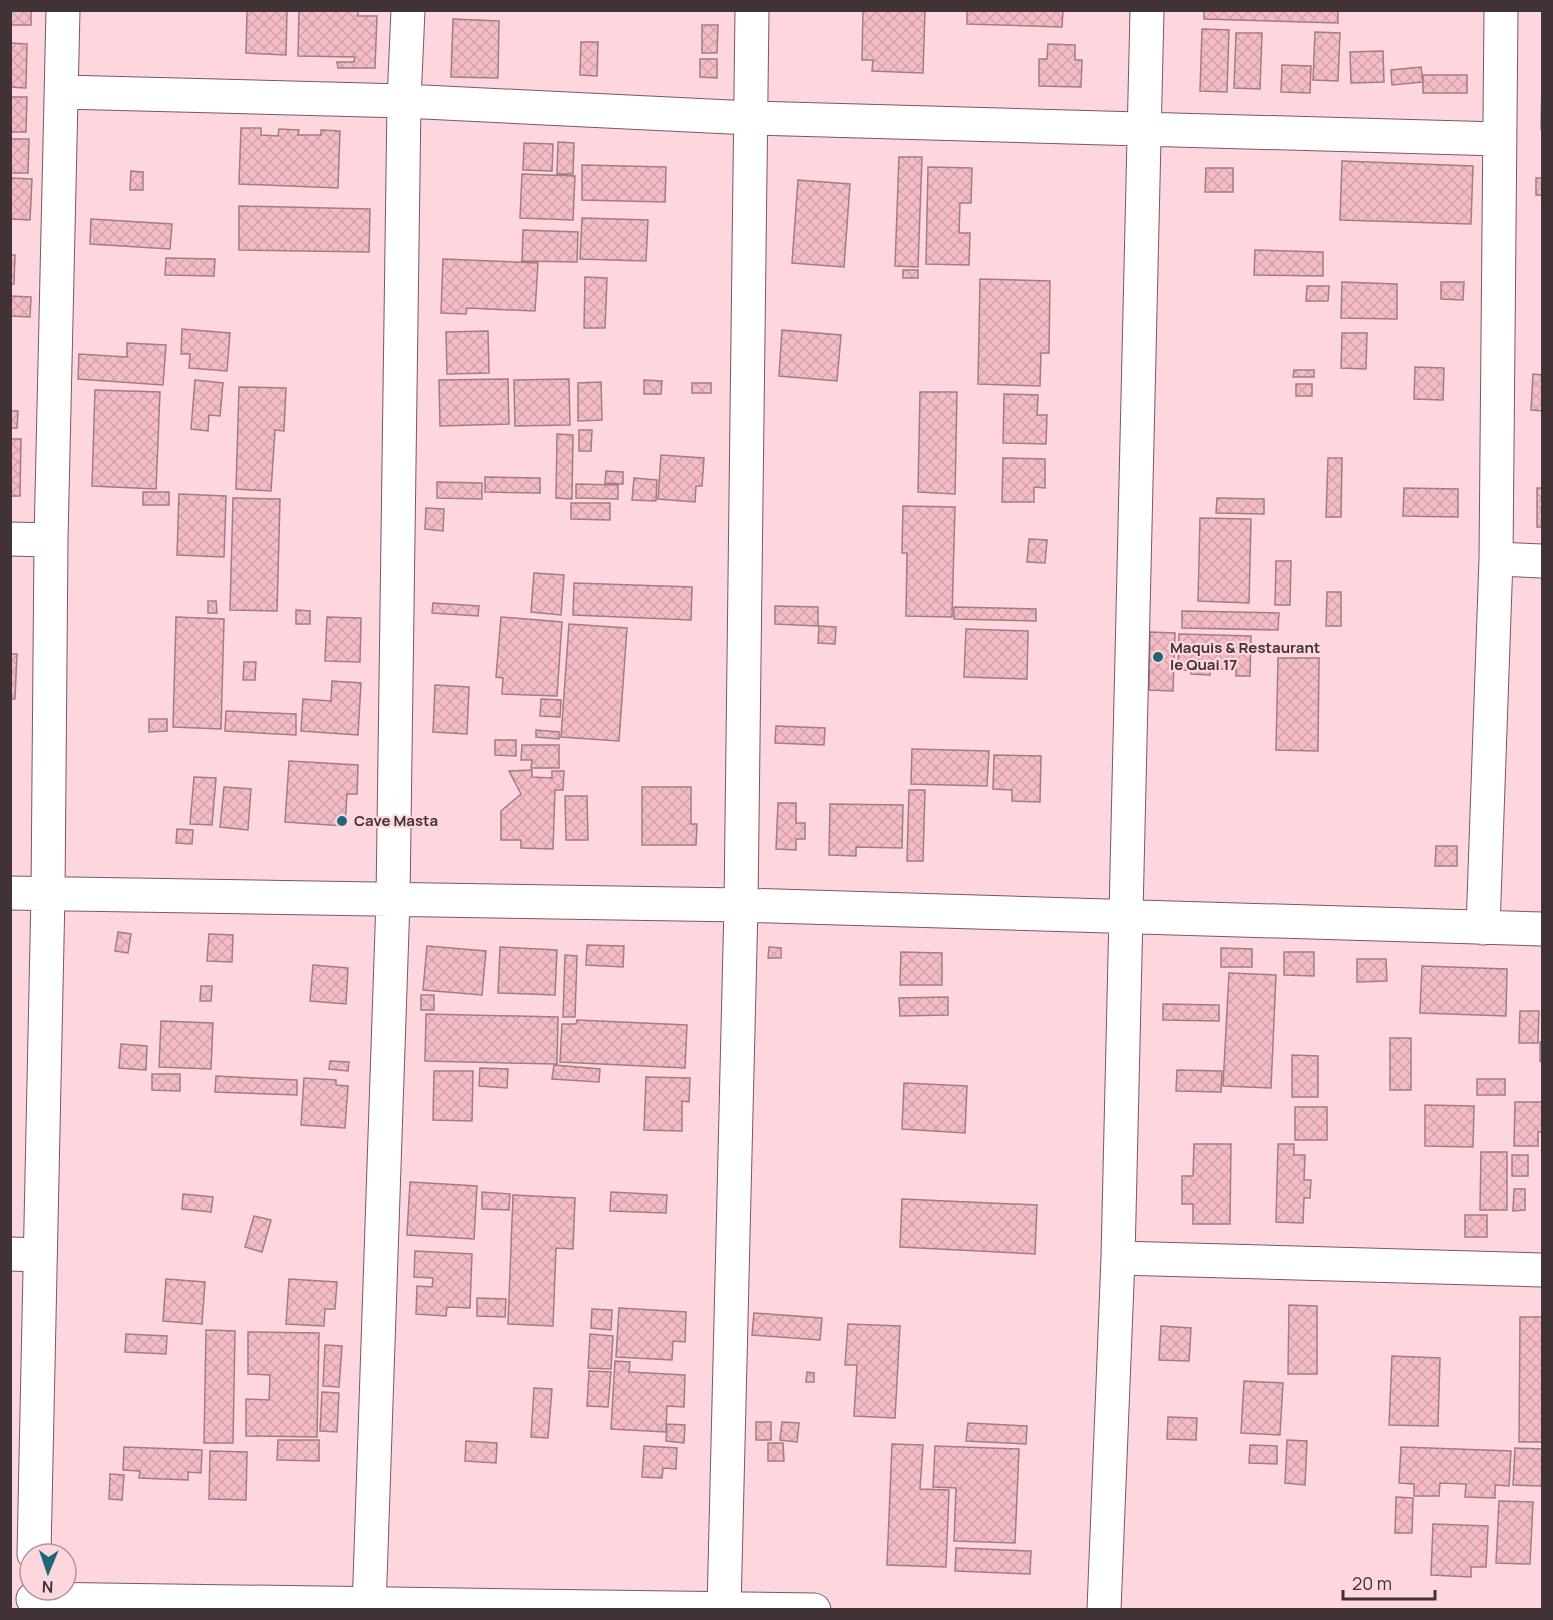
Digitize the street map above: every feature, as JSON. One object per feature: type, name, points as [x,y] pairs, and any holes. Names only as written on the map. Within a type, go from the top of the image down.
[{"type":"street","points":[[34,1542],[25,1255],[48,894],[51,540],[63,10]]},
{"type":"street","points":[[369,1607],[393,900],[404,101],[408,10]]},
{"type":"street","points":[[724,1609],[741,905],[752,10]]},
{"type":"street","points":[[1104,1610],[1118,1258],[1147,10]]},
{"type":"street","points":[[1483,928],[1496,559],[1501,10]]},
{"type":"street","points":[[62,92],[404,101],[750,118],[1499,139]]},
{"type":"street","points":[[10,539],[51,540]]},
{"type":"street","points":[[1496,559],[1542,561]]},
{"type":"street","points":[[10,893],[741,905],[1542,929]]},
{"type":"street","points":[[1118,1258],[1542,1270]]},
{"type":"street","points":[[78,1601],[369,1607],[814,1610]]},
{"type":"building","points":[[10,10],[31,10],[31,25],[10,25]]},
{"type":"building","points":[[247,10],[287,10],[286,55],[246,53]]},
{"type":"building","points":[[299,10],[358,10],[358,16],[377,16],[375,68],[338,68],[337,62],[354,62],[355,57],[298,56]]},
{"type":"building","points":[[863,10],[925,10],[923,73],[872,71],[873,60],[862,60]]},
{"type":"building","points":[[967,10],[1063,10],[1062,27],[967,24]]},
{"type":"building","points":[[1204,10],[1338,10],[1338,23],[1204,19]]},
{"type":"building","points":[[453,19],[499,21],[498,78],[451,77]]},
{"type":"building","points":[[702,25],[718,25],[717,53],[702,53]]},
{"type":"building","points":[[1202,29],[1229,30],[1227,92],[1200,91]]},
{"type":"building","points":[[1315,32],[1340,33],[1338,81],[1313,80]]},
{"type":"building","points":[[1236,33],[1262,33],[1260,89],[1234,88]]},
{"type":"building","points":[[581,42],[598,42],[597,76],[580,75]]},
{"type":"building","points":[[10,43],[27,44],[26,88],[10,87]]},
{"type":"building","points":[[1048,44],[1075,45],[1075,60],[1082,60],[1081,87],[1039,86],[1039,59],[1047,59]]},
{"type":"building","points":[[1383,51],[1384,82],[1351,83],[1350,52]]},
{"type":"building","points":[[700,59],[717,59],[717,78],[700,77]]},
{"type":"building","points":[[1282,65],[1311,66],[1310,93],[1281,92]]},
{"type":"building","points":[[1421,67],[1423,82],[1392,85],[1391,70]]},
{"type":"building","points":[[1423,75],[1467,75],[1467,93],[1423,93]]},
{"type":"building","points":[[10,97],[27,97],[26,132],[10,132]]},
{"type":"building","points":[[241,128],[261,128],[261,135],[278,136],[279,129],[299,130],[298,135],[321,135],[321,130],[340,131],[338,188],[239,184]]},
{"type":"building","points":[[10,139],[29,139],[28,173],[10,173]]},
{"type":"building","points":[[558,142],[574,143],[573,174],[557,174]]},
{"type":"building","points":[[524,143],[553,144],[552,171],[523,170]]},
{"type":"building","points":[[899,157],[922,157],[918,267],[895,266]]},
{"type":"building","points":[[1342,161],[1473,166],[1471,224],[1340,220]]},
{"type":"building","points":[[582,165],[666,167],[665,202],[582,200]]},
{"type":"building","points":[[928,167],[972,168],[971,203],[960,203],[959,233],[970,233],[969,265],[926,264]]},
{"type":"building","points":[[1206,168],[1233,168],[1233,192],[1205,192]]},
{"type":"building","points":[[131,171],[143,172],[143,190],[130,190]]},
{"type":"building","points":[[522,174],[575,176],[573,220],[520,218]]},
{"type":"building","points":[[10,178],[32,179],[30,220],[10,219]]},
{"type":"building","points":[[1536,178],[1542,178],[1542,195],[1536,195]]},
{"type":"building","points":[[798,180],[850,184],[844,267],[792,263]]},
{"type":"building","points":[[239,206],[370,209],[369,252],[239,250]]},
{"type":"building","points":[[582,218],[648,220],[646,261],[580,259]]},
{"type":"building","points":[[91,219],[172,224],[170,249],[90,244]]},
{"type":"building","points":[[523,230],[578,232],[577,262],[522,261]]},
{"type":"building","points":[[1255,250],[1323,252],[1323,276],[1254,275]]},
{"type":"building","points":[[10,255],[15,255],[14,284],[10,284]]},
{"type":"building","points":[[166,258],[215,259],[214,276],[165,275]]},
{"type":"building","points":[[443,259],[538,263],[535,311],[467,308],[466,314],[441,313]]},
{"type":"building","points":[[903,270],[918,270],[918,278],[903,278]]},
{"type":"building","points":[[585,277],[607,278],[605,328],[584,328]]},
{"type":"building","points":[[980,279],[1050,281],[1049,353],[1041,353],[1040,386],[978,384]]},
{"type":"building","points":[[1342,282],[1397,284],[1397,319],[1341,318]]},
{"type":"building","points":[[1441,282],[1464,282],[1463,300],[1441,299]]},
{"type":"building","points":[[1307,286],[1329,286],[1328,301],[1306,301]]},
{"type":"building","points":[[10,296],[31,297],[30,317],[10,316]]},
{"type":"building","points":[[182,329],[230,333],[227,371],[189,368],[190,354],[181,354]]},
{"type":"building","points":[[782,330],[841,335],[837,381],[779,376]]},
{"type":"building","points":[[488,331],[489,373],[447,374],[446,332]]},
{"type":"building","points":[[1342,333],[1367,333],[1366,369],[1341,368]]},
{"type":"building","points":[[127,343],[166,345],[163,385],[78,379],[79,354],[127,357]]},
{"type":"building","points":[[1415,367],[1444,368],[1443,400],[1414,399]]},
{"type":"building","points":[[1294,370],[1314,370],[1314,377],[1293,377]]},
{"type":"building","points":[[1533,374],[1542,375],[1542,411],[1531,410]]},
{"type":"building","points":[[508,379],[509,424],[440,426],[439,380]]},
{"type":"building","points":[[569,379],[570,425],[515,426],[514,380]]},
{"type":"building","points":[[195,380],[223,383],[220,416],[209,415],[208,431],[191,429]]},
{"type":"building","points":[[644,380],[662,381],[661,394],[644,394]]},
{"type":"building","points":[[601,382],[602,420],[578,421],[578,383]]},
{"type":"building","points":[[692,383],[711,383],[711,393],[692,393]]},
{"type":"building","points":[[1296,384],[1312,384],[1312,396],[1296,396]]},
{"type":"building","points":[[239,387],[286,388],[284,431],[275,430],[271,491],[236,489]]},
{"type":"building","points":[[95,390],[160,392],[156,489],[92,486]]},
{"type":"building","points":[[920,392],[957,392],[955,494],[918,492]]},
{"type":"building","points":[[1004,394],[1038,395],[1037,415],[1047,415],[1046,444],[1003,443]]},
{"type":"building","points":[[10,411],[18,411],[17,428],[10,428]]},
{"type":"building","points":[[579,430],[592,430],[591,451],[579,451]]},
{"type":"building","points":[[557,434],[573,435],[572,499],[556,498]]},
{"type":"building","points":[[10,439],[21,439],[20,496],[10,496]]},
{"type":"building","points":[[661,455],[704,458],[702,486],[696,486],[695,502],[658,499]]},
{"type":"building","points":[[1003,458],[1045,459],[1045,488],[1034,487],[1034,502],[1002,502]]},
{"type":"building","points":[[1328,458],[1342,458],[1341,517],[1326,517]]},
{"type":"building","points":[[606,471],[623,472],[623,484],[605,483]]},
{"type":"building","points":[[485,477],[540,478],[540,493],[485,492]]},
{"type":"building","points":[[634,478],[657,480],[656,501],[632,500]]},
{"type":"building","points":[[437,482],[482,483],[482,499],[437,498]]},
{"type":"building","points":[[576,484],[618,485],[618,499],[576,498]]},
{"type":"building","points":[[1404,488],[1458,489],[1458,517],[1403,516]]},
{"type":"building","points":[[1537,488],[1542,488],[1542,527],[1537,527]]},
{"type":"building","points":[[143,492],[169,492],[169,505],[143,505]]},
{"type":"building","points":[[179,494],[226,496],[224,557],[177,555]]},
{"type":"building","points":[[233,498],[280,499],[277,611],[230,610]]},
{"type":"building","points":[[1217,498],[1264,499],[1264,514],[1216,513]]},
{"type":"building","points":[[571,503],[610,503],[610,520],[571,519]]},
{"type":"building","points":[[903,506],[955,507],[952,617],[906,616],[907,553],[902,553]]},
{"type":"building","points":[[426,508],[444,509],[443,531],[425,529]]},
{"type":"building","points":[[1200,518],[1251,519],[1249,603],[1198,601]]},
{"type":"building","points":[[1029,539],[1047,540],[1045,563],[1027,562]]},
{"type":"building","points":[[1276,561],[1291,561],[1290,605],[1275,605]]},
{"type":"building","points":[[534,573],[564,575],[561,615],[531,612]]},
{"type":"building","points":[[574,583],[692,587],[691,620],[573,615]]},
{"type":"building","points":[[1327,592],[1341,592],[1341,626],[1326,626]]},
{"type":"building","points":[[208,601],[216,601],[217,613],[208,613]]},
{"type":"building","points":[[433,603],[479,606],[478,616],[432,613]]},
{"type":"building","points":[[775,606],[818,607],[818,626],[775,624]]},
{"type":"building","points":[[954,607],[1036,609],[1036,621],[954,619]]},
{"type":"building","points":[[296,610],[310,611],[310,624],[296,624]]},
{"type":"building","points":[[1182,611],[1279,613],[1278,630],[1182,628]]},
{"type":"building","points":[[176,617],[224,619],[221,729],[173,727]]},
{"type":"building","points":[[327,617],[361,618],[360,662],[325,661]]},
{"type":"building","points":[[501,617],[562,622],[557,696],[502,694],[503,678],[496,677]]},
{"type":"building","points":[[569,624],[627,628],[619,741],[561,737]]},
{"type":"building","points":[[819,626],[836,627],[835,644],[818,643]]},
{"type":"building","points":[[966,629],[1028,631],[1027,679],[964,677]]},
{"type":"building","points":[[1150,632],[1175,633],[1173,691],[1149,690]]},
{"type":"building","points":[[1179,634],[1251,636],[1250,676],[1236,676],[1236,669],[1210,669],[1210,675],[1191,674],[1191,670],[1178,670]]},
{"type":"building","points":[[10,654],[17,654],[15,699],[10,699]]},
{"type":"building","points":[[1278,658],[1319,658],[1318,751],[1276,750]]},
{"type":"building","points":[[244,662],[256,662],[255,680],[243,680]]},
{"type":"building","points":[[332,681],[361,683],[358,735],[301,731],[303,699],[331,701]]},
{"type":"building","points":[[435,685],[469,687],[467,734],[433,732]]},
{"type":"building","points":[[541,699],[561,700],[560,717],[540,716]]},
{"type":"building","points":[[226,711],[296,714],[296,735],[225,731]]},
{"type":"building","points":[[149,719],[167,719],[167,731],[149,732]]},
{"type":"building","points":[[776,726],[825,728],[824,745],[775,743]]},
{"type":"building","points":[[536,730],[559,732],[559,739],[536,737]]},
{"type":"building","points":[[495,740],[516,740],[516,756],[495,755]]},
{"type":"building","points":[[522,745],[559,745],[559,768],[531,768],[532,760],[521,760]]},
{"type":"building","points":[[912,749],[989,751],[987,786],[911,784]]},
{"type":"building","points":[[994,755],[1041,756],[1040,802],[1012,801],[1012,790],[993,789]]},
{"type":"building","points":[[289,761],[358,765],[357,794],[347,794],[345,826],[285,822]]},
{"type":"building","points":[[532,770],[532,777],[552,778],[552,771],[564,771],[563,790],[555,790],[553,849],[521,848],[521,840],[501,840],[501,811],[521,794],[509,771]]},
{"type":"building","points":[[194,777],[216,778],[212,825],[190,824]]},
{"type":"building","points":[[224,787],[251,789],[248,830],[220,827]]},
{"type":"building","points":[[642,787],[691,787],[691,824],[697,824],[696,845],[642,845]]},
{"type":"building","points":[[909,790],[925,790],[923,861],[907,861]]},
{"type":"building","points":[[565,796],[587,796],[588,840],[566,840]]},
{"type":"building","points":[[778,803],[796,803],[796,823],[805,823],[805,839],[796,839],[796,850],[776,849]]},
{"type":"building","points":[[830,804],[903,805],[902,848],[856,847],[856,856],[829,855]]},
{"type":"building","points":[[177,829],[193,830],[192,844],[176,843]]},
{"type":"building","points":[[1436,846],[1457,846],[1457,866],[1435,866]]},
{"type":"building","points":[[118,932],[131,934],[128,953],[115,951]]},
{"type":"building","points":[[209,934],[233,935],[232,962],[207,961]]},
{"type":"building","points":[[587,945],[624,946],[623,967],[586,965]]},
{"type":"building","points":[[427,946],[486,951],[482,995],[423,990]]},
{"type":"building","points":[[500,947],[557,950],[555,995],[498,993]]},
{"type":"building","points":[[769,947],[781,948],[781,958],[768,958]]},
{"type":"building","points":[[1221,948],[1252,949],[1252,967],[1221,967]]},
{"type":"building","points":[[901,952],[942,953],[942,985],[900,985]]},
{"type":"building","points":[[1284,952],[1314,952],[1314,976],[1284,975]]},
{"type":"building","points":[[565,955],[577,956],[575,1017],[563,1017]]},
{"type":"building","points":[[1357,959],[1386,959],[1387,981],[1357,982]]},
{"type":"building","points":[[313,965],[348,968],[346,1004],[310,1001]]},
{"type":"building","points":[[1422,966],[1507,969],[1506,1016],[1420,1013]]},
{"type":"building","points":[[1229,973],[1276,975],[1271,1088],[1223,1086]]},
{"type":"building","points":[[201,986],[212,986],[211,1001],[200,1001]]},
{"type":"building","points":[[421,995],[434,995],[434,1010],[421,1010]]},
{"type":"building","points":[[948,997],[948,1015],[900,1016],[899,998]]},
{"type":"building","points":[[1163,1004],[1219,1005],[1219,1021],[1163,1020]]},
{"type":"building","points":[[1520,1011],[1539,1011],[1538,1043],[1519,1043]]},
{"type":"building","points":[[426,1014],[558,1017],[557,1064],[425,1061]]},
{"type":"building","points":[[577,1020],[687,1025],[685,1068],[560,1062],[562,1024],[576,1024]]},
{"type":"building","points":[[161,1021],[213,1023],[211,1069],[159,1067]]},
{"type":"building","points":[[1390,1038],[1411,1038],[1411,1090],[1390,1090]]},
{"type":"building","points":[[1540,1042],[1542,1042],[1542,1062],[1540,1061]]},
{"type":"building","points":[[121,1044],[147,1046],[146,1070],[119,1068]]},
{"type":"building","points":[[1292,1055],[1318,1056],[1318,1097],[1292,1097]]},
{"type":"building","points":[[330,1061],[349,1062],[348,1071],[329,1069]]},
{"type":"building","points":[[554,1065],[600,1069],[599,1082],[552,1079]]},
{"type":"building","points":[[480,1068],[508,1069],[507,1088],[479,1086]]},
{"type":"building","points":[[1177,1070],[1222,1071],[1221,1092],[1176,1091]]},
{"type":"building","points":[[434,1071],[473,1071],[472,1121],[433,1120]]},
{"type":"building","points":[[152,1074],[180,1074],[180,1091],[152,1090]]},
{"type":"building","points":[[216,1076],[297,1080],[297,1095],[215,1092]]},
{"type":"building","points":[[646,1077],[690,1078],[689,1102],[682,1101],[682,1131],[644,1130]]},
{"type":"building","points":[[304,1078],[336,1080],[336,1085],[348,1086],[345,1128],[301,1125]]},
{"type":"building","points":[[1477,1079],[1505,1079],[1505,1095],[1477,1095]]},
{"type":"building","points":[[904,1083],[967,1086],[965,1133],[902,1129]]},
{"type":"building","points":[[1515,1102],[1542,1102],[1542,1132],[1538,1132],[1538,1146],[1514,1146]]},
{"type":"building","points":[[1425,1105],[1474,1106],[1473,1147],[1425,1146]]},
{"type":"building","points":[[1295,1107],[1327,1107],[1327,1140],[1295,1140]]},
{"type":"building","points":[[1194,1144],[1231,1144],[1230,1224],[1193,1224],[1193,1204],[1182,1204],[1182,1176],[1193,1176]]},
{"type":"building","points":[[1278,1144],[1294,1144],[1294,1155],[1305,1155],[1304,1180],[1311,1180],[1310,1198],[1304,1198],[1303,1223],[1276,1222]]},
{"type":"building","points":[[1481,1152],[1507,1152],[1507,1210],[1480,1210]]},
{"type":"building","points":[[1512,1155],[1528,1155],[1528,1176],[1512,1176]]},
{"type":"building","points":[[410,1182],[477,1186],[474,1239],[407,1235]]},
{"type":"building","points":[[1514,1189],[1525,1189],[1525,1210],[1513,1211]]},
{"type":"building","points":[[482,1192],[510,1194],[509,1210],[482,1209]]},
{"type":"building","points":[[611,1192],[667,1195],[666,1213],[610,1211]]},
{"type":"building","points":[[183,1194],[213,1197],[211,1212],[182,1209]]},
{"type":"building","points":[[513,1195],[575,1198],[573,1249],[556,1248],[553,1326],[508,1324]]},
{"type":"building","points":[[902,1199],[1037,1205],[1035,1254],[900,1247]]},
{"type":"building","points":[[1465,1215],[1487,1215],[1487,1237],[1465,1237]]},
{"type":"building","points":[[254,1216],[271,1220],[262,1252],[245,1247]]},
{"type":"building","points":[[415,1251],[472,1254],[470,1308],[447,1307],[446,1316],[416,1314],[417,1286],[432,1287],[433,1278],[414,1277]]},
{"type":"building","points":[[166,1279],[205,1282],[202,1324],[163,1321]]},
{"type":"building","points":[[289,1279],[337,1282],[335,1309],[325,1309],[324,1326],[286,1324]]},
{"type":"building","points":[[477,1298],[506,1299],[505,1317],[477,1316]]},
{"type":"building","points":[[1289,1305],[1317,1306],[1317,1374],[1288,1374]]},
{"type":"building","points":[[619,1308],[686,1312],[685,1342],[673,1341],[672,1360],[616,1357]]},
{"type":"building","points":[[592,1309],[612,1310],[611,1330],[591,1328]]},
{"type":"building","points":[[754,1313],[822,1318],[820,1340],[752,1335]]},
{"type":"building","points":[[1520,1317],[1542,1317],[1542,1442],[1519,1442]]},
{"type":"building","points":[[848,1324],[900,1326],[895,1418],[854,1416],[857,1365],[845,1365]]},
{"type":"building","points":[[1161,1326],[1191,1328],[1189,1361],[1159,1360]]},
{"type":"building","points":[[206,1330],[235,1331],[233,1443],[204,1443]]},
{"type":"building","points":[[248,1332],[319,1333],[317,1437],[246,1436],[246,1399],[269,1400],[270,1375],[248,1374]]},
{"type":"building","points":[[126,1334],[167,1336],[166,1354],[125,1352]]},
{"type":"building","points":[[590,1334],[613,1336],[611,1369],[588,1368]]},
{"type":"building","points":[[325,1345],[342,1346],[339,1387],[323,1386]]},
{"type":"building","points":[[1392,1356],[1440,1358],[1438,1426],[1389,1425]]},
{"type":"building","points":[[615,1361],[630,1362],[629,1372],[685,1375],[684,1407],[667,1406],[666,1432],[611,1429]]},
{"type":"building","points":[[589,1371],[611,1372],[608,1407],[587,1406]]},
{"type":"building","points":[[807,1372],[814,1373],[814,1382],[806,1382]]},
{"type":"building","points":[[1244,1381],[1283,1383],[1280,1435],[1241,1433]]},
{"type":"building","points":[[534,1388],[552,1389],[548,1438],[531,1437]]},
{"type":"building","points":[[322,1392],[339,1393],[337,1432],[320,1431]]},
{"type":"building","points":[[1168,1417],[1197,1418],[1196,1440],[1167,1439]]},
{"type":"building","points":[[756,1422],[771,1422],[771,1440],[756,1440]]},
{"type":"building","points":[[782,1422],[799,1423],[797,1442],[780,1440]]},
{"type":"building","points":[[968,1423],[1027,1426],[1026,1444],[966,1441]]},
{"type":"building","points":[[667,1424],[685,1425],[684,1443],[666,1441]]},
{"type":"building","points":[[278,1440],[319,1440],[319,1461],[277,1460]]},
{"type":"building","points":[[1287,1440],[1307,1441],[1305,1485],[1285,1483]]},
{"type":"building","points":[[466,1441],[497,1443],[496,1463],[465,1461]]},
{"type":"building","points":[[768,1443],[783,1443],[784,1461],[768,1461]]},
{"type":"building","points":[[892,1444],[923,1445],[920,1489],[949,1490],[946,1567],[887,1565]]},
{"type":"building","points":[[1250,1445],[1277,1446],[1277,1464],[1249,1463]]},
{"type":"building","points":[[644,1446],[677,1448],[676,1469],[663,1468],[662,1478],[642,1477]]},
{"type":"building","points":[[935,1446],[1019,1449],[1015,1543],[954,1541],[956,1488],[933,1487]]},
{"type":"building","points":[[124,1447],[202,1450],[201,1473],[188,1472],[188,1480],[139,1478],[140,1471],[123,1470]]},
{"type":"building","points":[[1401,1447],[1511,1451],[1509,1486],[1495,1485],[1495,1498],[1465,1497],[1466,1484],[1440,1483],[1439,1496],[1414,1496],[1414,1484],[1399,1483]]},
{"type":"building","points":[[1515,1448],[1542,1449],[1542,1486],[1513,1485]]},
{"type":"building","points":[[210,1451],[247,1452],[246,1500],[209,1499]]},
{"type":"building","points":[[110,1474],[124,1475],[122,1500],[109,1499]]},
{"type":"building","points":[[1396,1497],[1413,1498],[1412,1533],[1395,1533]]},
{"type":"building","points":[[1499,1501],[1533,1502],[1530,1564],[1496,1563]]},
{"type":"building","points":[[1433,1524],[1488,1526],[1486,1567],[1471,1567],[1471,1577],[1431,1575]]},
{"type":"building","points":[[956,1548],[1031,1551],[1030,1574],[955,1571]]},
{"type":"place","name":"Maquis & Restaurant le Quai 17","points":[[1158,657]]},
{"type":"place","name":"Cave Masta","points":[[342,821]]}]
